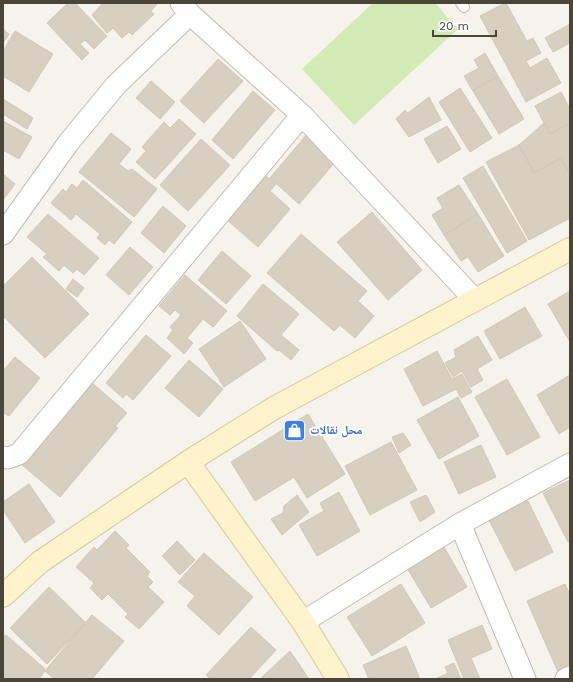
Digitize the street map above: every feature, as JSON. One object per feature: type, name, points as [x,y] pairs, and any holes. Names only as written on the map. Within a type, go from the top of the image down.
[{"type":"street","points":[[3,234],[69,142],[116,86],[185,9],[302,115],[475,300]]},
{"type":"street","points":[[3,457],[8,458],[19,454],[302,115]]},
{"type":"street","points":[[3,596],[40,562],[188,462],[274,408],[570,249]]},
{"type":"street","points":[[188,462],[303,622],[338,679]]},
{"type":"street","points":[[303,622],[460,524],[570,464]]},
{"type":"street","points":[[460,524],[526,679]]},
{"type":"street","points":[[566,679],[570,677]]},
{"type":"green space","points":[[373,3],[435,3],[458,29],[354,125],[302,69]]},
{"type":"building","points":[[68,3],[75,3],[107,36],[94,49],[85,40],[80,44],[89,53],[82,60],[47,23]]},
{"type":"building","points":[[103,3],[158,3],[151,11],[154,14],[132,35],[129,32],[122,38],[113,28],[107,33],[92,15]]},
{"type":"building","points":[[505,3],[527,41],[533,38],[541,53],[526,61],[530,68],[547,58],[561,83],[526,102],[480,16]]},
{"type":"building","points":[[570,24],[570,43],[553,52],[545,38]]},
{"type":"building","points":[[3,29],[9,34],[3,43]]},
{"type":"building","points":[[15,31],[53,54],[29,92],[3,76],[3,51]]},
{"type":"building","points":[[485,53],[498,76],[473,91],[464,76],[479,68],[474,60]]},
{"type":"building","points":[[218,59],[243,81],[204,123],[180,101]]},
{"type":"building","points":[[498,76],[524,119],[499,134],[473,91]]},
{"type":"building","points":[[151,81],[175,102],[160,119],[136,98]]},
{"type":"building","points":[[460,88],[492,138],[470,152],[439,102]]},
{"type":"building","points":[[253,91],[275,110],[233,159],[212,140]]},
{"type":"building","points":[[561,92],[570,109],[570,123],[550,134],[535,106]]},
{"type":"building","points":[[429,97],[441,120],[409,137],[396,119],[405,110],[408,113]]},
{"type":"building","points":[[3,99],[33,118],[27,129],[3,114]]},
{"type":"building","points":[[179,119],[196,134],[155,179],[136,162],[146,151],[142,147],[164,122],[170,128]]},
{"type":"building","points":[[3,121],[32,137],[19,159],[3,150]]},
{"type":"building","points":[[544,123],[550,134],[570,123],[570,175],[561,158],[534,173],[519,145]]},
{"type":"building","points":[[447,126],[461,149],[438,163],[424,139]]},
{"type":"building","points":[[111,133],[131,149],[119,164],[128,171],[132,169],[157,189],[134,217],[79,172]]},
{"type":"building","points":[[307,134],[337,160],[299,204],[270,178]]},
{"type":"building","points":[[201,139],[230,165],[188,211],[160,185]]},
{"type":"building","points":[[519,145],[534,173],[561,158],[570,175],[570,218],[529,240],[486,162]]},
{"type":"building","points":[[483,166],[527,241],[507,253],[463,178]]},
{"type":"building","points":[[3,174],[15,184],[3,200]]},
{"type":"building","points":[[263,174],[276,184],[270,191],[290,209],[258,247],[226,219]]},
{"type":"building","points":[[83,180],[132,222],[114,244],[109,240],[105,245],[97,238],[100,234],[76,214],[71,220],[51,203],[63,189],[66,192],[72,184],[77,188]]},
{"type":"building","points":[[459,185],[478,214],[444,235],[432,215],[443,208],[437,198]]},
{"type":"building","points":[[163,206],[186,226],[164,253],[141,233]]},
{"type":"building","points":[[372,212],[422,270],[388,300],[337,242]]},
{"type":"building","points":[[48,214],[99,258],[84,275],[77,269],[73,273],[64,265],[59,271],[43,257],[47,254],[27,237]]},
{"type":"building","points":[[478,214],[504,256],[478,272],[468,257],[461,261],[444,235]]},
{"type":"building","points":[[301,234],[367,291],[358,301],[374,316],[355,338],[340,325],[334,331],[267,273]]},
{"type":"building","points":[[130,247],[153,267],[129,295],[106,275]]},
{"type":"building","points":[[222,251],[251,276],[226,304],[198,280]]},
{"type":"building","points":[[32,257],[89,314],[45,358],[3,316],[3,286]]},
{"type":"building","points":[[185,275],[227,311],[213,327],[203,319],[187,338],[193,343],[184,354],[167,338],[173,330],[170,327],[181,315],[175,310],[170,315],[159,306]]},
{"type":"building","points":[[73,279],[84,288],[77,297],[66,289]]},
{"type":"building","points":[[263,284],[299,314],[281,335],[299,350],[291,360],[279,350],[277,351],[237,316]]},
{"type":"building","points":[[570,291],[570,342],[548,304]]},
{"type":"building","points":[[525,307],[542,336],[500,359],[484,331]]},
{"type":"building","points":[[240,321],[266,359],[224,387],[199,349]]},
{"type":"building","points":[[146,335],[171,356],[133,400],[126,394],[123,398],[106,383]]},
{"type":"building","points":[[478,336],[492,360],[477,369],[483,380],[471,387],[462,371],[453,377],[445,363],[456,357],[454,350]]},
{"type":"building","points":[[437,351],[452,379],[462,374],[472,392],[461,398],[456,389],[423,406],[404,369]]},
{"type":"building","points":[[15,357],[40,378],[9,416],[3,412],[3,371]]},
{"type":"building","points":[[189,360],[223,389],[199,417],[165,388]]},
{"type":"building","points":[[570,375],[570,427],[559,434],[537,395]]},
{"type":"building","points":[[507,379],[540,437],[507,455],[475,397]]},
{"type":"building","points":[[91,382],[127,413],[115,426],[118,428],[60,497],[21,464]]},
{"type":"building","points":[[458,397],[479,436],[439,459],[417,420]]},
{"type":"building","points":[[308,414],[345,474],[307,498],[294,477],[255,501],[231,462]]},
{"type":"building","points":[[403,433],[411,445],[399,453],[392,437]]},
{"type":"building","points":[[391,442],[417,490],[370,515],[345,466]]},
{"type":"building","points":[[481,445],[496,477],[459,494],[444,462]]},
{"type":"building","points":[[570,480],[570,541],[568,542],[543,493]]},
{"type":"building","points":[[29,484],[55,522],[25,543],[3,510],[3,502]]},
{"type":"building","points":[[339,492],[360,531],[317,556],[299,525],[324,511],[320,503]]},
{"type":"building","points":[[297,495],[309,512],[282,535],[271,519],[283,513],[284,506]]},
{"type":"building","points":[[426,495],[435,512],[420,522],[410,502]]},
{"type":"building","points":[[528,501],[553,552],[515,571],[489,520]]},
{"type":"building","points":[[115,531],[129,545],[126,548],[150,572],[147,576],[153,582],[148,587],[164,602],[139,629],[125,617],[128,614],[108,594],[102,600],[90,588],[94,583],[76,567],[94,547],[97,550]]},
{"type":"building","points":[[177,541],[195,560],[180,575],[162,556]]},
{"type":"building","points":[[444,547],[467,587],[431,608],[407,568]]},
{"type":"building","points":[[204,553],[253,597],[219,635],[187,606],[195,596],[178,582]]},
{"type":"building","points":[[401,584],[425,623],[372,656],[347,617]]},
{"type":"building","points":[[565,584],[570,595],[570,667],[558,672],[527,601]]},
{"type":"building","points":[[49,587],[86,623],[47,664],[10,628]]},
{"type":"building","points":[[92,615],[124,641],[92,679],[54,679],[45,671]]},
{"type":"building","points":[[482,625],[492,649],[471,658],[480,679],[464,679],[448,640]]},
{"type":"building","points":[[251,627],[276,650],[249,679],[210,679],[206,675]]},
{"type":"building","points":[[6,635],[44,668],[45,671],[39,679],[3,679],[3,637]]},
{"type":"building","points":[[406,646],[420,679],[369,679],[363,665]]},
{"type":"building","points":[[290,651],[309,679],[260,679]]},
{"type":"building","points":[[454,663],[461,679],[435,679],[448,673],[445,667]]},
{"type":"place","name":"محل نقالات","points":[[294,430]]}]
